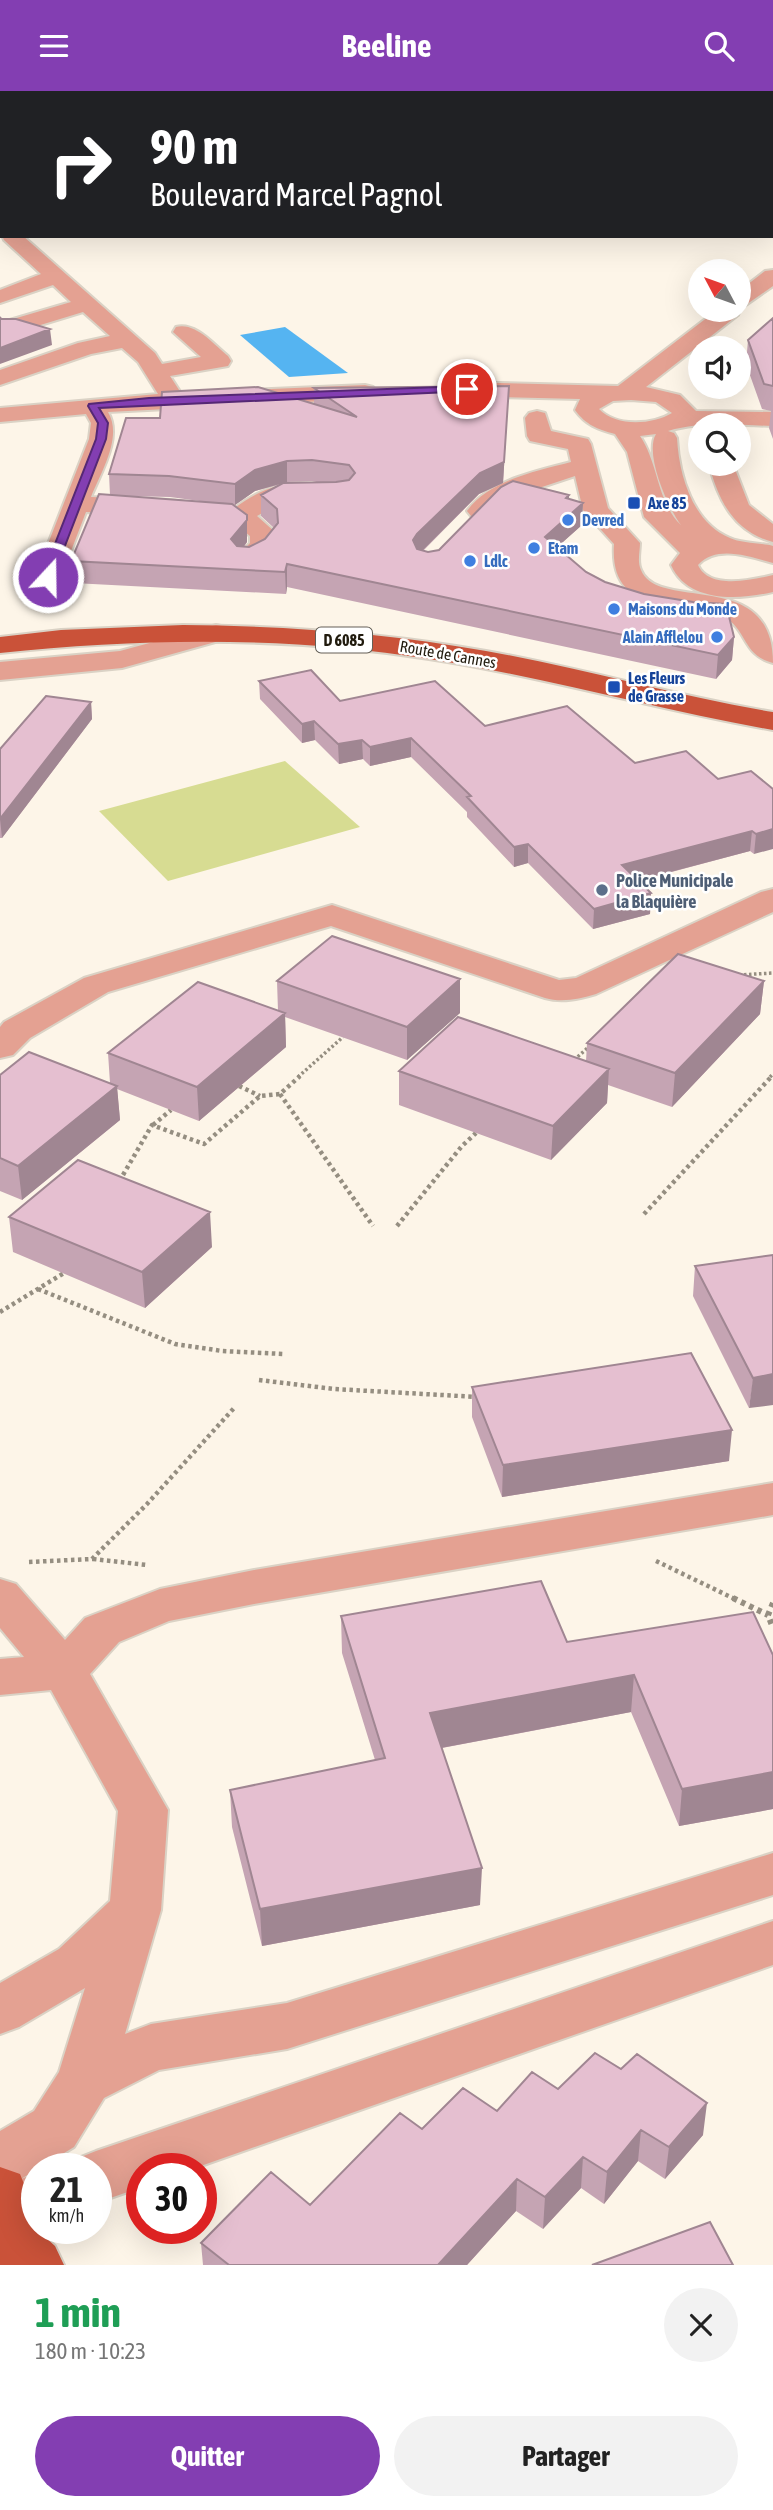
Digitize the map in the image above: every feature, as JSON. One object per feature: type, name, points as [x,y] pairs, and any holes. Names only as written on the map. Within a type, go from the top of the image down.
[{"type":"main road","name":"Route de Cannes","points":[[0,645],[128,635],[216,633],[382,643],[486,660],[773,721]]},
{"type":"main road","name":"Route de Cannes","points":[[682,701],[773,712]]},
{"type":"street","points":[[13,238],[147,358],[174,400]]},
{"type":"street","points":[[0,297],[56,276]]},
{"type":"street","points":[[751,293],[773,276]]},
{"type":"street","points":[[11,327],[86,304]]},
{"type":"street","points":[[587,410],[588,404],[596,399],[623,393],[715,322]]},
{"type":"street","points":[[156,372],[220,361],[184,332]]},
{"type":"street","points":[[0,378],[86,348],[126,339]]},
{"type":"street","points":[[440,390],[651,394],[674,417],[715,417],[761,433]]},
{"type":"street","points":[[520,390],[587,410],[599,422],[623,428],[738,407],[773,413]]},
{"type":"street","points":[[0,415],[174,400],[384,391]]},
{"type":"street","points":[[48,577],[101,439],[103,423],[93,406]]},
{"type":"street","points":[[674,417],[664,453],[686,514],[706,535],[729,547]]},
{"type":"street","points":[[537,418],[539,436],[579,444],[596,510],[627,543],[627,561],[633,578],[649,591],[721,597],[773,611]]},
{"type":"street","points":[[623,428],[639,452],[657,517],[689,561],[699,582],[744,617],[763,650],[773,654]]},
{"type":"street","points":[[464,529],[490,501],[538,479],[583,466]]},
{"type":"street","points":[[725,476],[734,505],[772,550]]},
{"type":"street","points":[[241,516],[257,502],[281,492],[306,490],[340,494]]},
{"type":"street","points":[[76,503],[170,508],[241,516],[263,533],[263,545],[247,560]]},
{"type":"street","points":[[627,561],[689,561],[729,547],[772,550]]},
{"type":"street","points":[[721,597],[773,583]]},
{"type":"street","points":[[0,671],[122,659],[216,633]]},
{"type":"street","points":[[0,1047],[18,1030],[96,985],[332,915],[557,991],[584,987],[773,899]]},
{"type":"street","points":[[0,1677],[64,1671],[102,1630],[160,1606],[254,1587],[773,1499]]},
{"type":"street","points":[[13,1579],[143,1810],[135,1910],[83,2081],[54,2129],[14,2219]]},
{"type":"street","points":[[83,2081],[151,2048],[288,2026],[773,1874]]},
{"type":"street","points":[[0,2011],[78,1965],[135,1910]]},
{"type":"street","points":[[112,2171],[773,1943]]},
{"type":"path","points":[[239,1086],[260,1096],[280,1094],[343,1037]]},
{"type":"path","points":[[644,1214],[773,1074]]},
{"type":"path","points":[[280,1094],[373,1226]]},
{"type":"path","points":[[152,1125],[204,1144],[260,1096]]},
{"type":"path","points":[[123,1175],[152,1125],[171,1110]]},
{"type":"path","points":[[397,1226],[461,1146],[476,1133]]},
{"type":"path","points":[[0,1312],[64,1273]]},
{"type":"path","points":[[37,1289],[175,1344],[222,1352],[283,1354]]},
{"type":"path","points":[[259,1380],[334,1389],[485,1398]]},
{"type":"path","points":[[13,1579],[92,1559],[147,1504],[235,1407]]},
{"type":"path","points":[[592,1530],[768,1615]]},
{"type":"path","points":[[773,1604],[768,1615],[773,1628]]},
{"type":"green space","points":[[285,761],[360,827],[168,881],[99,811]]},
{"type":"water","points":[[285,327],[348,373],[289,377],[240,335]]},
{"type":"building","points":[[0,317],[16,319],[50,329],[0,348]]},
{"type":"building","points":[[773,318],[773,386],[764,384],[751,348],[751,337]]},
{"type":"building","points":[[509,386],[504,462],[480,473],[417,534],[413,540],[417,549],[428,552],[439,550],[501,487],[513,481],[569,495],[566,498],[583,503],[545,537],[586,572],[605,582],[644,594],[726,604],[734,637],[718,655],[287,564],[285,572],[71,561],[99,494],[232,504],[247,515],[247,520],[231,539],[237,546],[249,547],[265,539],[278,523],[277,509],[261,495],[283,483],[336,482],[349,480],[355,473],[349,465],[312,460],[287,461],[255,470],[235,484],[169,476],[109,474],[126,418],[160,418],[162,392],[258,387],[357,417],[314,388]]},
{"type":"building","points":[[311,670],[340,701],[435,681],[485,726],[567,706],[635,763],[686,751],[718,779],[751,771],[773,789],[773,829],[756,834],[752,831],[622,865],[651,893],[594,909],[528,844],[514,847],[467,797],[471,796],[411,738],[370,747],[362,740],[338,744],[314,721],[302,724],[259,681]]},
{"type":"building","points":[[46,696],[91,702],[0,819],[0,749]]},
{"type":"building","points":[[332,936],[460,979],[407,1027],[277,981]]},
{"type":"building","points":[[678,954],[764,981],[675,1073],[587,1043]]},
{"type":"building","points":[[198,982],[285,1013],[197,1087],[108,1053]]},
{"type":"building","points":[[458,1017],[609,1069],[553,1126],[399,1071]]},
{"type":"building","points":[[29,1052],[117,1086],[18,1166],[0,1158],[0,1075]]},
{"type":"building","points":[[78,1160],[210,1212],[142,1272],[9,1217]]},
{"type":"building","points":[[773,1255],[773,1374],[753,1378],[695,1266]]},
{"type":"building","points":[[691,1353],[732,1430],[503,1465],[472,1387]]},
{"type":"building","points":[[541,1581],[567,1642],[753,1612],[773,1655],[773,1772],[682,1789],[634,1675],[430,1713],[482,1868],[260,1909],[230,1790],[385,1758],[341,1616]]},
{"type":"building","points":[[595,2053],[621,2069],[637,2054],[707,2103],[669,2147],[641,2130],[607,2172],[583,2157],[545,2197],[517,2179],[438,2265],[229,2265],[202,2244],[217,2244],[217,2227],[271,2172],[310,2205],[400,2113],[422,2129],[463,2088],[497,2111],[532,2072],[558,2089]]},
{"type":"building","points":[[710,2222],[733,2265],[592,2265]]},
{"type":"place","name":"Axe 85","points":[[634,503]]},
{"type":"place","name":"Devred","points":[[568,520]]},
{"type":"place","name":"Etam","points":[[534,548]]},
{"type":"place","name":"Ldlc","points":[[470,561]]},
{"type":"place","name":"Maisons du Monde","points":[[614,609]]},
{"type":"place","name":"Alain Afflelou","points":[[717,637]]},
{"type":"place","name":"Les Fleurs de Grasse","points":[[614,687]]},
{"type":"place","name":"Police Municipale la Blaquière","points":[[602,890]]},
{"type":"route","points":[[48,577],[101,439],[103,423],[93,406],[149,401],[467,389]]}]
